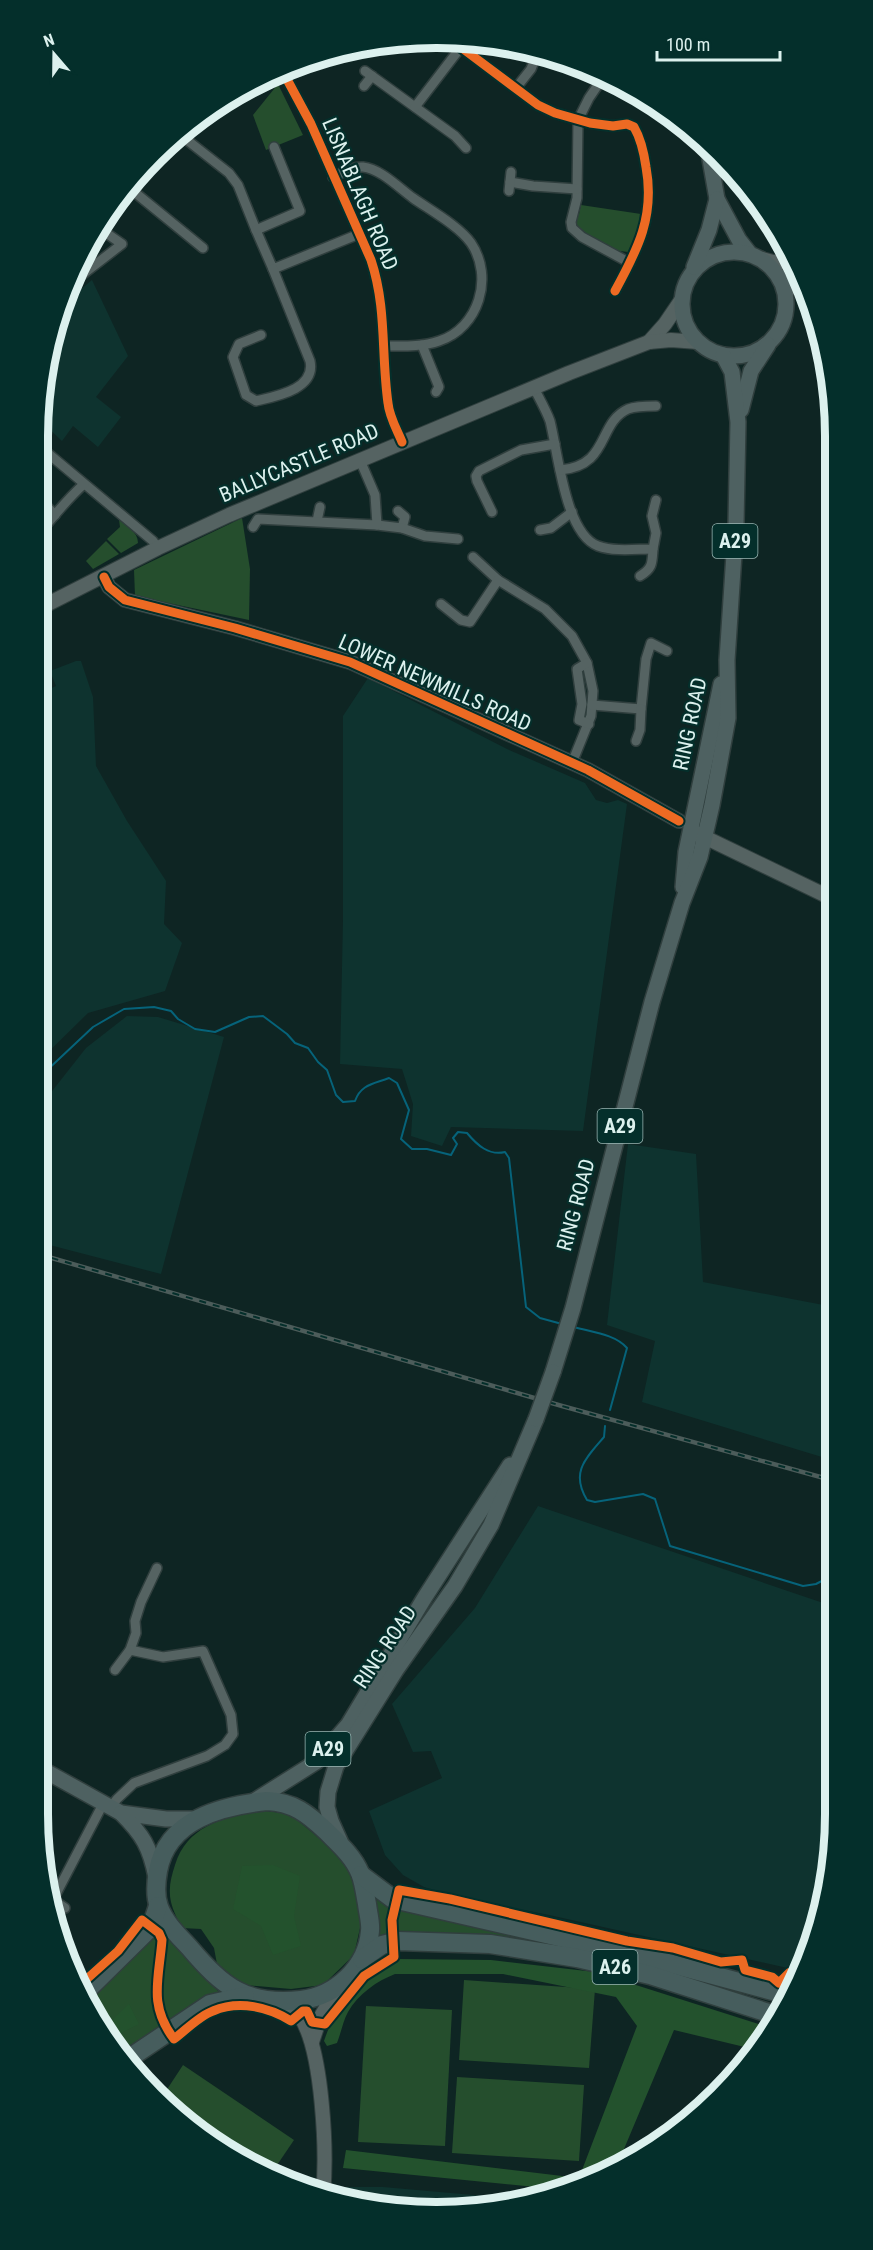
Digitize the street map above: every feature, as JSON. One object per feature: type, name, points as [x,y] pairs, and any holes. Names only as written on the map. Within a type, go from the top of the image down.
[{"type":"highway","name":"A29","points":[[89,1988],[151,1927],[158,1906],[156,1879],[160,1859],[166,1846],[179,1830],[195,1819],[233,1806],[251,1803],[279,1802],[297,1807],[343,1847],[361,1875],[370,1932],[362,1959],[339,1986],[319,1996],[282,2001],[245,1996],[210,2004],[133,2056]]},
{"type":"highway","name":"A26","points":[[361,1875],[393,1899],[646,1957],[781,1993]]},
{"type":"highway","name":"A29","points":[[158,1906],[169,1925],[210,1972],[245,1996]]},
{"type":"highway","name":"A26","points":[[362,1959],[382,1945],[398,1941],[490,1944],[577,1958],[650,1976],[770,2013]]},
{"type":"main road","points":[[710,161],[717,199],[739,240],[779,277],[785,294]]},
{"type":"main road","points":[[717,199],[706,238],[685,286],[682,311],[687,327],[698,342],[711,351],[723,355],[737,356],[755,351],[771,341]]},
{"type":"main road","points":[[692,273],[705,260],[722,253],[733,251],[756,257]]},
{"type":"main road","name":"A29","points":[[771,341],[780,328],[786,312],[785,294]]},
{"type":"main road","name":"RING ROAD","points":[[738,422],[751,371],[771,341]]},
{"type":"main road","name":"RING ROAD","points":[[343,1847],[327,1807],[328,1792],[336,1766],[396,1670],[467,1567],[491,1525],[516,1469],[553,1372],[573,1308],[652,1002],[682,903],[700,857],[692,829],[728,718],[727,660],[736,524],[738,422],[732,372],[723,355]]},
{"type":"main road","name":"RING ROAD","points":[[251,1803],[316,1761],[348,1725],[425,1597],[524,1446]]},
{"type":"main road","points":[[450,1577],[516,1469]]},
{"type":"main road","points":[[48,1773],[111,1808],[134,1826],[148,1846],[156,1879]]},
{"type":"main road","points":[[111,1808],[166,1819],[195,1819]]},
{"type":"street","points":[[416,107],[433,87],[459,49]]},
{"type":"street","points":[[463,49],[538,105],[578,120],[613,126],[627,124],[634,127],[638,133],[645,160],[649,202],[645,228],[615,291]]},
{"type":"street","points":[[516,88],[531,69],[534,60]]},
{"type":"street","points":[[364,86],[369,74],[416,107],[455,136],[463,145],[453,150]]},
{"type":"street","name":"LISNABLAGH ROAD","points":[[287,78],[311,124],[378,282],[388,405],[402,442]]},
{"type":"street","points":[[599,84],[578,120],[577,189],[572,228],[630,263]]},
{"type":"street","points":[[185,140],[229,173],[238,185],[310,361],[311,372],[306,381],[294,389],[256,401],[246,395],[233,357],[239,344],[261,335]]},
{"type":"street","points":[[256,230],[300,211],[274,147]]},
{"type":"street","points":[[333,177],[362,166],[379,173],[457,230],[471,243],[478,258],[481,288],[476,309],[463,327],[442,340],[422,345],[385,346]]},
{"type":"street","points":[[510,182],[577,189]]},
{"type":"street","points":[[134,192],[203,248]]},
{"type":"street","points":[[85,273],[122,244],[106,233]]},
{"type":"street","points":[[273,269],[359,234]]},
{"type":"street","points":[[756,257],[773,262],[783,261]]},
{"type":"street","points":[[785,294],[793,284]]},
{"type":"street","name":"BALLYCASTLE ROAD","points":[[649,342],[682,299]]},
{"type":"street","name":"BALLYCASTLE ROAD","points":[[48,604],[158,548],[246,507],[534,388],[649,342],[671,340],[698,342]]},
{"type":"street","points":[[422,345],[439,387],[436,392]]},
{"type":"street","points":[[534,388],[549,418],[572,512],[584,536],[598,546],[653,549]]},
{"type":"street","points":[[560,470],[586,462],[594,456],[612,424],[625,410],[656,406]]},
{"type":"street","points":[[492,512],[477,481],[478,471],[520,450],[555,444]]},
{"type":"street","points":[[48,453],[153,541],[158,548]]},
{"type":"street","points":[[360,460],[375,495],[377,525]]},
{"type":"street","points":[[48,523],[63,503],[84,484]]},
{"type":"street","points":[[640,576],[649,571],[653,565],[656,533],[652,516],[656,500]]},
{"type":"street","points":[[317,522],[320,507]]},
{"type":"street","points":[[48,508],[55,515]]},
{"type":"street","points":[[398,511],[405,517],[402,528]]},
{"type":"street","points":[[540,530],[551,528],[572,512]]},
{"type":"street","points":[[253,527],[258,519],[377,525],[402,528],[425,536],[458,539]]},
{"type":"street","points":[[473,557],[498,580],[545,609],[572,636],[587,663],[591,676],[592,705],[589,724],[572,763]]},
{"type":"street","name":"LOWER NEWMILLS ROAD","points":[[104,577],[109,587],[125,600],[235,628],[350,662],[572,763],[692,829],[825,895]]},
{"type":"street","points":[[441,604],[461,620],[470,622],[498,580]]},
{"type":"street","points":[[636,741],[640,730],[646,659],[651,643],[667,651]]},
{"type":"street","points":[[587,663],[577,669],[582,704],[579,720],[589,724]]},
{"type":"street","points":[[592,705],[641,709]]},
{"type":"street","points":[[116,1670],[130,1650],[136,1633],[135,1621],[141,1602],[157,1568]]},
{"type":"street","points":[[56,1894],[117,1799],[134,1783],[207,1756],[225,1745],[233,1734],[233,1724],[203,1651],[163,1658],[130,1650]]},
{"type":"street","points":[[58,1903],[65,1908]]},
{"type":"street","points":[[312,2042],[320,2018],[339,1986]]},
{"type":"street","points":[[282,2001],[299,2015],[312,2042],[323,2122],[324,2185]]},
{"type":"shaded area","points":[[92,280],[128,356],[96,397],[121,417],[98,447],[73,426],[62,441],[48,428],[55,361],[76,293]]},
{"type":"shaded area","points":[[81,661],[93,697],[96,766],[127,821],[166,881],[164,924],[182,943],[165,991],[88,1013],[48,1052],[48,690],[56,686],[50,671]]},
{"type":"shaded area","points":[[368,678],[507,749],[585,783],[596,800],[607,803],[618,800],[627,804],[583,1131],[451,1127],[442,1146],[411,1136],[413,1104],[402,1069],[340,1064],[343,716]]},
{"type":"shaded area","points":[[127,1016],[158,1017],[224,1037],[161,1274],[48,1245],[48,1096],[86,1048]]},
{"type":"shaded area","points":[[628,1144],[696,1154],[703,1282],[825,1305],[825,1458],[642,1402],[655,1341],[607,1325]]},
{"type":"shaded area","points":[[538,1506],[825,1604],[825,1814],[822,1864],[812,1914],[792,1969],[549,1915],[456,1897],[424,1887],[403,1875],[385,1855],[369,1811],[442,1778],[431,1751],[413,1752],[392,1704],[475,1608]]},
{"type":"shaded area","points":[[345,2187],[383,2187],[498,2197],[436,2202],[386,2199],[347,2192]]},
{"type":"green space","points":[[278,84],[303,135],[266,150],[253,115]]},
{"type":"green space","points":[[581,205],[641,214],[639,227],[628,252],[618,253],[577,228],[577,214],[579,214]]},
{"type":"green space","points":[[242,518],[250,569],[249,620],[135,596],[134,570]]},
{"type":"green space","points":[[119,520],[134,532],[138,539],[138,543],[121,553],[107,539],[120,527]]},
{"type":"green space","points":[[106,541],[119,554],[93,569],[86,561]]},
{"type":"green space","points":[[266,1811],[290,1814],[337,1853],[354,1879],[362,1919],[354,1955],[323,1985],[291,1989],[244,1985],[217,1964],[214,1948],[201,1929],[182,1928],[172,1905],[170,1883],[172,1874],[181,1851],[189,1840],[199,1831],[223,1819]]},
{"type":"green space","points":[[273,1865],[300,1876],[294,1916],[301,1946],[273,1955],[261,1926],[233,1909],[242,1866]]},
{"type":"green space","points":[[372,1893],[744,1988],[742,1994],[735,1995],[629,1963],[375,1940]]},
{"type":"green space","points":[[159,1925],[221,1994],[130,2052],[93,1995],[143,1948]]},
{"type":"green space","points":[[397,1959],[491,1960],[595,1972],[762,2025],[747,2048],[674,2030],[621,2155],[581,2174],[637,2026],[616,1997],[503,1974],[395,1974],[381,1980],[357,1999],[346,2016],[337,2043],[327,2046],[324,2041],[343,2003],[362,1982]]},
{"type":"green space","points":[[464,1980],[595,1989],[589,2068],[459,2060]]},
{"type":"green space","points":[[129,2004],[139,2024],[117,2035],[109,2023]]},
{"type":"green space","points":[[366,2006],[452,2010],[445,2146],[358,2142]]},
{"type":"green space","points":[[183,2065],[294,2140],[276,2167],[221,2137],[180,2106],[166,2092]]},
{"type":"green space","points":[[457,2077],[584,2085],[579,2161],[452,2153]]},
{"type":"green space","points":[[346,2150],[571,2177],[541,2188],[343,2168]]},
{"type":"waterway","points":[[48,1069],[93,1027],[124,1009],[154,1007],[171,1011],[178,1019],[195,1029],[215,1032],[249,1017],[263,1016],[295,1043],[308,1048],[327,1070],[336,1095],[343,1102],[355,1101],[364,1088],[389,1078],[397,1083],[409,1110],[401,1139],[412,1149],[427,1149],[451,1155],[457,1144],[453,1138],[458,1132],[467,1133],[489,1151],[505,1152],[509,1158],[526,1307],[540,1318],[562,1324]]},
{"type":"waterway","points":[[574,1327],[609,1337],[627,1348],[610,1410]]},
{"type":"waterway","points":[[605,1426],[604,1437],[586,1459],[580,1473],[582,1490],[587,1500],[595,1502],[643,1494],[655,1499],[670,1546],[803,1586],[816,1584],[825,1579]]},
{"type":"railway","points":[[48,1257],[562,1406],[825,1478]]},
{"type":"cycle path","points":[[463,49],[538,105],[555,113],[590,123],[613,126],[627,124],[634,127],[644,157],[648,201],[646,217],[637,246],[615,291]]},
{"type":"cycle path","points":[[287,79],[311,124],[371,260],[382,313],[389,408],[402,442]]},
{"type":"cycle path","points":[[104,577],[109,587],[125,600],[235,628],[350,662],[588,770],[679,821]]},
{"type":"cycle path","points":[[86,1980],[118,1951],[142,1920],[159,1933],[162,1940],[158,2003],[166,2027],[174,2039],[208,2013],[233,2006],[264,2009],[291,2021],[303,2011],[307,2011],[312,2022],[325,2024],[364,1976],[394,1957],[392,1920],[399,1890],[450,1899],[627,1941],[673,1948],[721,1962],[742,1960],[745,1970],[772,1977],[779,1983],[790,1974]]}]
